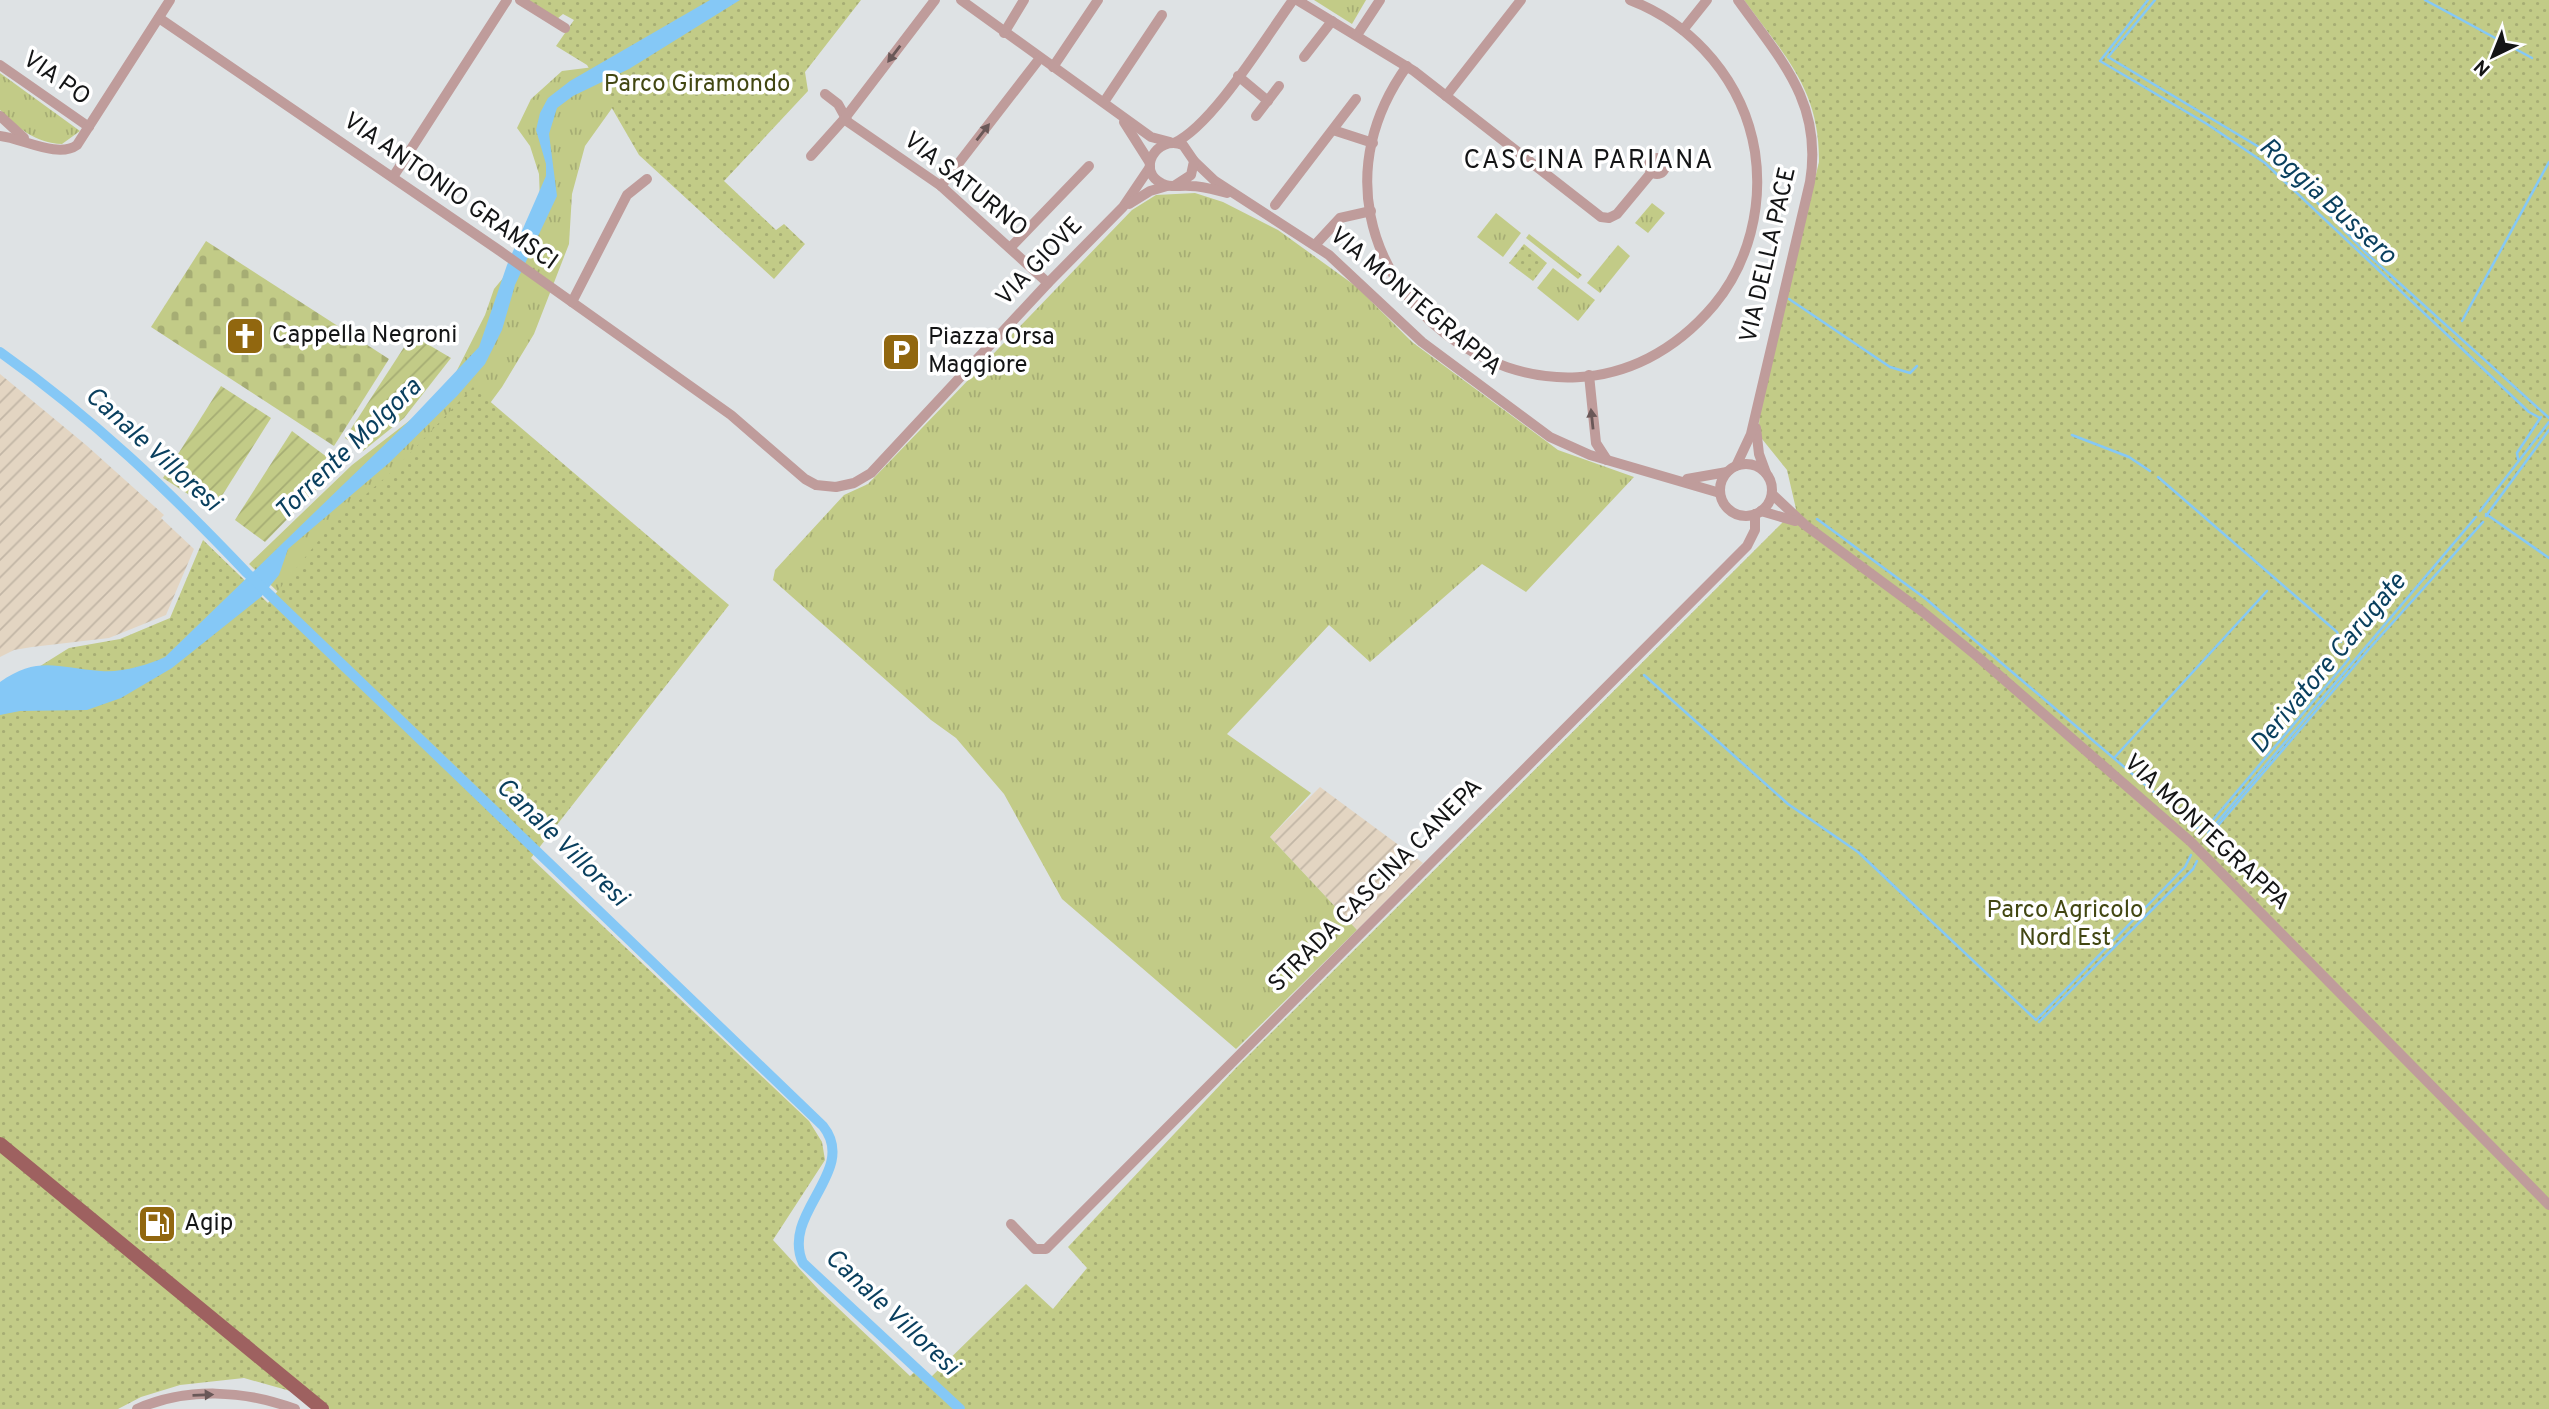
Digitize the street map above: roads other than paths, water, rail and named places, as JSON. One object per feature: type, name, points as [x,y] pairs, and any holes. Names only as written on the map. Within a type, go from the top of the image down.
[{"type":"main road","points":[[0,1144],[322,1409]]},
{"type":"street","points":[[393,177],[507,0]]},
{"type":"street","points":[[520,0],[565,28]]},
{"type":"street","points":[[811,156],[845,118],[935,0]]},
{"type":"street","points":[[961,0],[1151,137],[1183,145],[1193,158]]},
{"type":"street","points":[[1004,33],[1024,0]]},
{"type":"street","points":[[1053,67],[1098,0]]},
{"type":"street","points":[[1150,165],[1158,147],[1193,131],[1213,109],[1295,0],[1407,66],[1604,218],[1617,214],[1651,173]]},
{"type":"street","points":[[1357,35],[1380,0]]},
{"type":"street","points":[[1446,96],[1521,0]]},
{"type":"street","points":[[1407,66],[1387,100],[1373,143],[1369,169],[1371,211],[1379,245],[1396,281],[1419,312],[1451,340],[1476,356],[1519,371],[1556,376],[1589,375],[1641,360],[1667,347],[1693,328],[1731,281],[1752,230],[1758,177],[1747,120],[1718,65],[1683,30],[1657,12],[1630,0]]},
{"type":"street","points":[[1683,30],[1707,0]]},
{"type":"street","name":"VIA DELLA PACE","points":[[1731,469],[1748,443],[1756,414],[1810,182],[1813,136],[1799,87],[1738,0]]},
{"type":"street","points":[[0,135],[26,140],[52,150],[67,150],[76,145],[159,18],[166,2]]},
{"type":"street","points":[[1109,105],[1162,15]]},
{"type":"street","name":"VIA ANTONIO GRAMSCI","points":[[159,18],[536,276],[751,430],[805,479],[817,485],[836,487]]},
{"type":"street","points":[[1304,57],[1332,20]]},
{"type":"street","points":[[941,186],[1040,58]]},
{"type":"street","name":"VIA PO","points":[[0,65],[89,127]]},
{"type":"street","points":[[1237,76],[1268,101]]},
{"type":"street","points":[[1255,116],[1279,86]]},
{"type":"street","name":"VIA SATURNO","points":[[825,94],[838,104],[845,118],[941,186],[1048,283]]},
{"type":"street","points":[[1275,205],[1356,99]]},
{"type":"street","points":[[1109,105],[1139,141],[1155,178],[1170,186],[1187,181],[1196,139],[1213,109]]},
{"type":"street","points":[[0,116],[26,140]]},
{"type":"street","points":[[1333,130],[1373,143]]},
{"type":"street","name":"VIA MONTEGRAPPA","points":[[1193,158],[1207,175],[1315,244],[1358,279],[1422,342],[1555,440],[1607,460],[1720,493]]},
{"type":"street","name":"VIA GIOVE","points":[[836,487],[862,480],[875,470],[1048,283],[1123,207],[1150,165]]},
{"type":"street","points":[[1010,248],[1089,166]]},
{"type":"street","points":[[572,302],[627,195],[648,179]]},
{"type":"street","name":"VIA GIOVE","points":[[1123,207],[1150,191],[1170,186]]},
{"type":"street","name":"VIA MONTEGRAPPA","points":[[1170,186],[1200,187],[1240,197]]},
{"type":"street","points":[[1315,244],[1340,218],[1371,211]]},
{"type":"street","points":[[1589,375],[1593,430],[1597,445],[1607,460]]},
{"type":"street","name":"VIA DELLA PACE","points":[[1756,414],[1758,449],[1766,473]]},
{"type":"street","points":[[1751,464],[1766,473],[1772,494],[1758,512],[1733,512],[1724,503],[1720,493],[1721,482],[1731,469],[1751,464]]},
{"type":"street","name":"VIA MONTEGRAPPA","points":[[1681,480],[1731,469]]},
{"type":"street","name":"VIA MONTEGRAPPA","points":[[1772,494],[1805,525],[1906,598],[1978,656],[2191,842],[2549,1205]]},
{"type":"street","name":"VIA MONTEGRAPPA","points":[[1758,512],[1805,525]]},
{"type":"street","name":"STRADA CASCINA CANEPA","points":[[1012,1224],[1035,1249],[1045,1250],[1747,546],[1755,530],[1758,512]]},
{"type":"street","points":[[137,1409],[172,1398],[218,1394],[260,1398],[295,1409]]},
{"type":"water","name":"Torrente Molgora","points":[[710,0],[740,0],[629,69],[573,96],[557,108],[549,134],[557,196],[515,285],[502,330],[485,364],[457,396],[389,463],[288,549],[279,575],[261,597],[172,668],[121,698],[87,710],[20,711],[0,715],[0,682],[26,668],[49,665],[117,671],[165,657],[407,423],[479,347],[507,265],[546,176],[546,164],[536,130],[540,113],[548,98],[570,81]]},
{"type":"waterway","name":"Roggia Bussero","points":[[2148,0],[2100,61],[2207,124],[2265,163],[2529,412],[2540,418]]},
{"type":"waterway","points":[[2155,0],[2108,57],[2269,153],[2365,252],[2549,418]]},
{"type":"waterway","points":[[2425,0],[2532,58]]},
{"type":"waterway","points":[[2462,321],[2549,162]]},
{"type":"waterway","points":[[1789,299],[1890,367],[1910,373],[1917,366]]},
{"type":"waterway","name":"Canale Villoresi","points":[[0,352],[98,429],[189,513],[247,573],[823,1126],[832,1143],[832,1159],[801,1227],[799,1245],[803,1263],[960,1409]]},
{"type":"waterway","points":[[2518,459],[2517,453],[2541,417]]},
{"type":"waterway","name":"Derivatore Carugate","points":[[2480,511],[2549,422]]},
{"type":"waterway","points":[[2486,516],[2549,430]]},
{"type":"waterway","points":[[2072,435],[2129,457],[2150,471]]},
{"type":"waterway","points":[[2158,477],[2337,632],[2341,642]]},
{"type":"waterway","points":[[2486,514],[2549,558]]},
{"type":"waterway","name":"Derivatore Carugate","points":[[2208,833],[2476,517]]},
{"type":"waterway","points":[[1817,519],[1926,599],[2169,805]]},
{"type":"waterway","name":"Derivatore Carugate","points":[[2210,835],[2369,649],[2483,522]]},
{"type":"waterway","points":[[2114,758],[2267,591]]},
{"type":"waterway","points":[[2176,811],[2195,828],[2207,827],[2349,659],[2346,654]]},
{"type":"waterway","points":[[1644,675],[1788,804],[1858,852],[2036,1020],[2185,867],[2191,855]]},
{"type":"waterway","points":[[2039,1022],[2193,869],[2197,861]]},
{"type":"place","name":"Cappella Negroni","points":[[245,336]]},
{"type":"place","name":"Piazza Orsa Maggiore","points":[[901,352]]},
{"type":"place","name":"Agip","points":[[157,1224]]},
{"type":"district","name":"CASCINA PARIANA","points":[[1589,161]]},
{"type":"park label","name":"Parco Giramondo","points":[[697,85]]},
{"type":"park label","name":"Parco Agricolo Nord Est","points":[[2065,925]]}]
